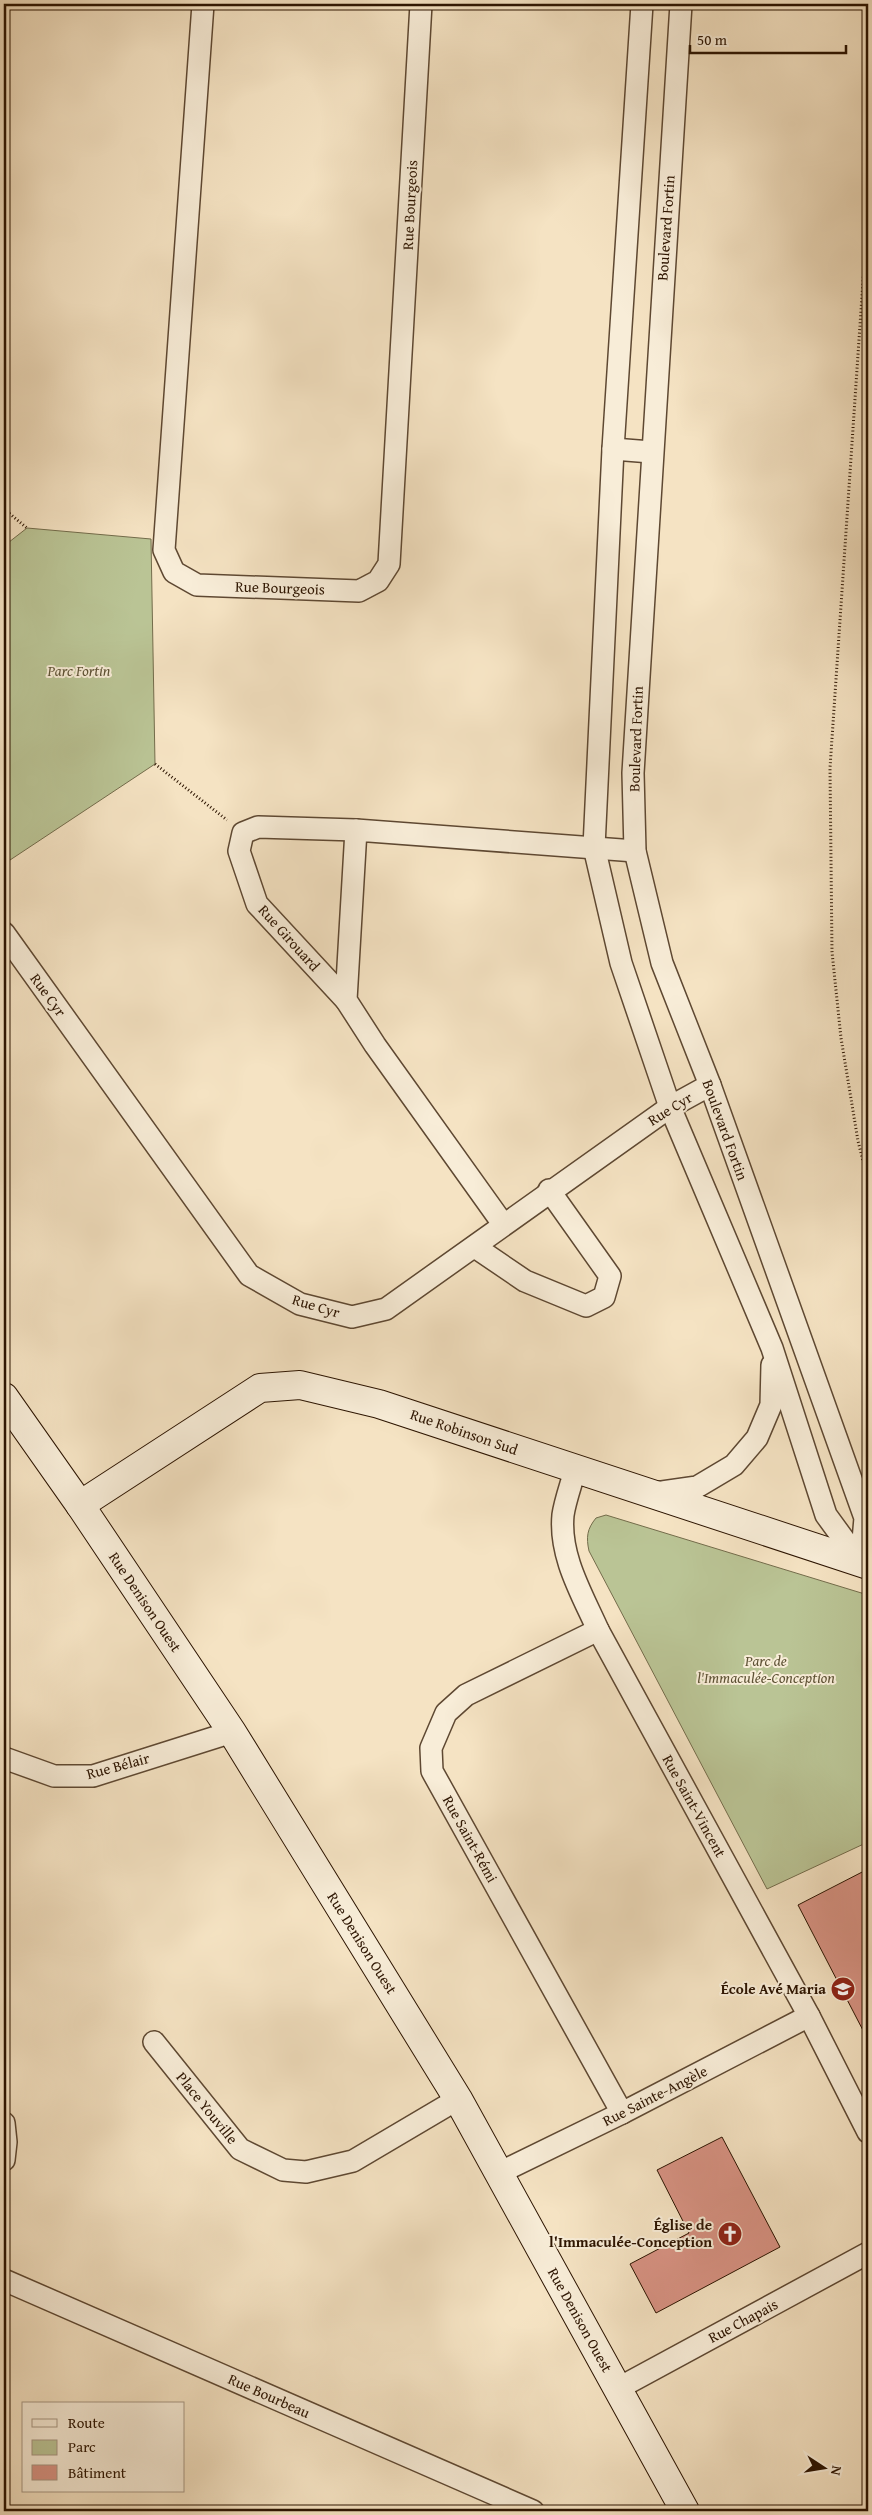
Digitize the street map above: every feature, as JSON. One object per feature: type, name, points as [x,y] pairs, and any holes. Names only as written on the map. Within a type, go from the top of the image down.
[{"type":"street","name":"Rue Bourgeois","points":[[203,4],[164,550],[174,572],[197,585],[359,591],[378,581],[388,564],[421,4]]},
{"type":"street","points":[[642,4],[613,449],[594,847],[621,963],[670,1107],[772,1348],[826,1515],[865,1564]]},
{"type":"street","name":"Boulevard Fortin","points":[[681,4],[651,452],[633,773],[635,850],[662,963],[710,1085],[865,1518],[865,1564]]},
{"type":"street","points":[[613,449],[651,452]]},
{"type":"street","points":[[243,833],[258,827],[356,830],[635,850]]},
{"type":"street","points":[[346,1000],[356,830]]},
{"type":"street","name":"Rue Girouard","points":[[243,833],[239,851],[257,904],[346,1000],[375,1045],[503,1224]]},
{"type":"street","name":"Rue Cyr","points":[[4,933],[249,1275],[300,1304],[352,1317],[386,1309],[475,1247],[550,1190],[670,1107],[710,1085]]},
{"type":"street","points":[[475,1247],[524,1281],[586,1306],[604,1297],[610,1276],[550,1190]]},
{"type":"street","points":[[651,1494],[697,1487],[734,1465],[757,1438],[771,1405],[772,1348]]},
{"type":"street","name":"Rue Robinson Sud","points":[[80,1505],[260,1388],[300,1384],[379,1404],[865,1564]]},
{"type":"street","name":"Rue Denison Ouest","points":[[4,1397],[80,1505],[232,1732],[458,2099],[685,2511]]},
{"type":"street","name":"Rue Saint-Vincent","points":[[575,1470],[563,1515],[564,1540],[571,1569],[598,1630],[809,2016],[868,2132]]},
{"type":"street","name":"Rue Saint-Rémi","points":[[598,1630],[466,1695],[446,1713],[431,1748],[432,1771],[622,2113]]},
{"type":"street","name":"Rue Bélair","points":[[4,1758],[54,1776],[92,1776],[232,1732]]},
{"type":"street","name":"Rue Sainte-Angèle","points":[[499,2173],[622,2113],[809,2016]]},
{"type":"street","name":"Place Youville","points":[[154,2042],[240,2150],[283,2170],[306,2172],[353,2161],[458,2099]]},
{"type":"street","points":[[4,2124],[6,2142],[4,2160]]},
{"type":"street","name":"Rue Chapais","points":[[617,2388],[868,2254]]},
{"type":"street","name":"Rue Bourbeau","points":[[4,2280],[533,2511]]},
{"type":"path","points":[[868,208],[830,768],[832,952],[842,1038],[858,1141],[868,1181]]},
{"type":"path","points":[[4,509],[27,528]]},
{"type":"path","points":[[155,764],[243,833]]},
{"type":"green space","name":"Parc Fortin","points":[[27,528],[151,539],[155,764],[4,864],[4,546]]},
{"type":"green space","name":"Parc de l'Immaculée-Conception","points":[[606,1515],[868,1595],[868,1842],[767,1889],[589,1551],[589,1530],[596,1518]]},
{"type":"building","points":[[868,1869],[868,2040],[798,1905]]},
{"type":"building","name":"Église de l'Immaculée-Conception","points":[[722,2137],[780,2247],[656,2313],[630,2264],[689,2233],[657,2170]]},
{"type":"place","name":"École Avé Maria","points":[[843,1989]]},
{"type":"place","name":"Église de l'Immaculée-Conception","points":[[730,2234]]}]
